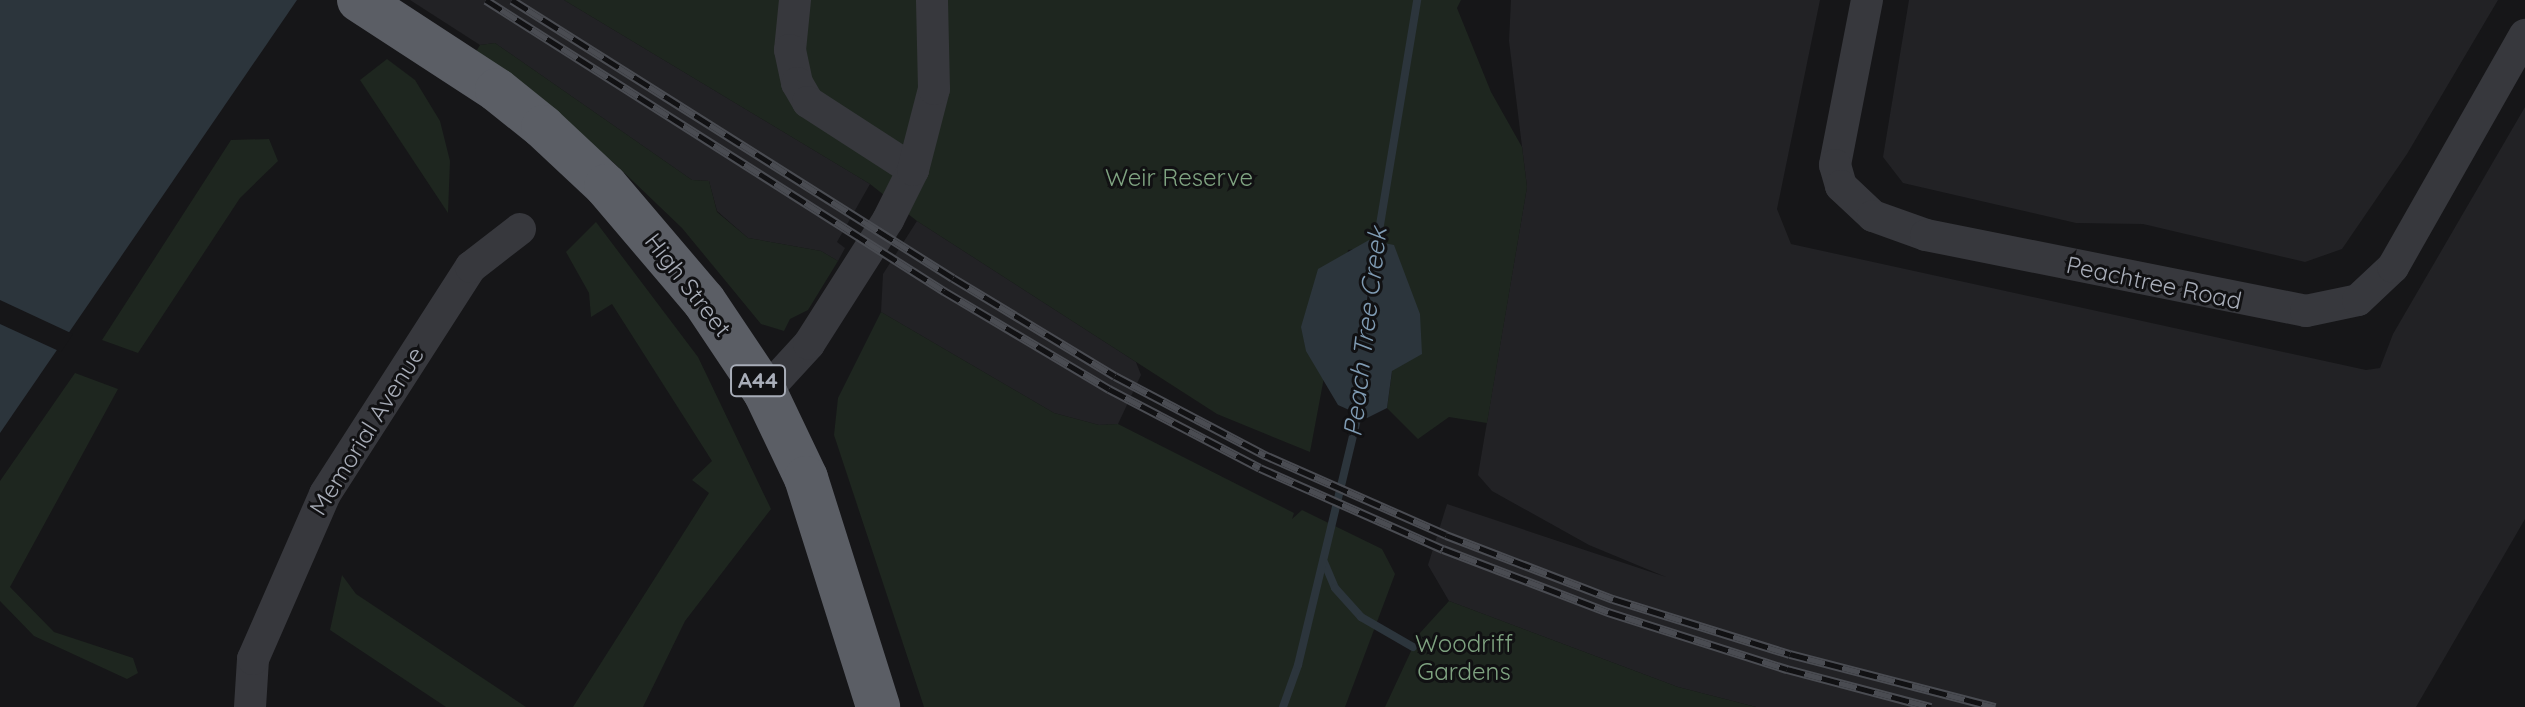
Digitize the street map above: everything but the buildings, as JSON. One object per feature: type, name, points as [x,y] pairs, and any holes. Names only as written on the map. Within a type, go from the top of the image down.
[{"type":"highway","name":"High Street","points":[[359,0],[509,99],[606,186],[704,301],[765,392],[815,503],[878,707]]},
{"type":"street","points":[[795,0],[790,50],[797,83],[808,102],[913,170]]},
{"type":"street","points":[[765,392],[809,344],[913,170],[934,89],[932,0]]},
{"type":"street","name":"Peachtree Road","points":[[1867,0],[1835,165],[1841,186],[1873,216],[1926,235],[2306,311],[2358,300],[2393,267],[2525,35]]},
{"type":"street","name":"Memorial Avenue","points":[[250,707],[253,659],[325,494],[471,267],[520,229]]},
{"type":"shaded area","points":[[410,0],[564,0],[870,184],[837,242],[845,248],[838,261],[821,251],[748,238],[717,211],[709,181],[692,180],[495,43],[480,45]]},
{"type":"shaded area","points":[[1511,0],[1820,0],[1777,209],[1791,244],[2366,370],[2380,368],[2393,334],[2525,107],[2525,519],[2416,707],[1756,707],[1678,687],[1449,601],[1428,565],[1447,504],[1666,577],[1589,545],[1492,491],[1478,475],[1527,187],[1509,41]]},
{"type":"shaded area","points":[[1909,0],[2498,0],[2407,154],[2342,249],[2305,262],[2143,224],[2076,223],[1903,183],[1883,157]]},
{"type":"shaded area","points":[[917,221],[1136,362],[1141,375],[1118,424],[1099,425],[1054,413],[881,312],[883,274]]},
{"type":"green space","name":"Weir Reserve","points":[[564,0],[1461,0],[1457,8],[1491,92],[1522,147],[1527,187],[1487,423],[1449,417],[1418,439],[1387,408],[1405,279],[1393,245],[1348,250],[1310,452],[1217,414],[917,221],[870,184]]},
{"type":"green space","points":[[495,43],[692,180],[709,181],[717,212],[748,238],[821,251],[838,261],[808,310],[790,319],[784,331],[761,324],[682,228],[613,162],[474,55],[480,45]]},
{"type":"green space","points":[[387,59],[415,80],[440,121],[450,161],[448,213],[360,80]]},
{"type":"green space","points":[[269,139],[278,161],[240,198],[138,353],[102,340],[231,140]]},
{"type":"green space","points":[[596,222],[698,357],[771,509],[685,621],[643,707],[573,707],[709,493],[692,480],[712,461],[612,304],[591,317],[589,293],[566,252]]},
{"type":"green space","points":[[881,312],[1054,413],[1099,425],[1118,424],[1294,513],[1292,519],[1302,510],[1382,549],[1395,574],[1345,707],[924,707],[834,435],[838,398]]},
{"type":"green space","points":[[75,373],[118,389],[10,587],[54,632],[133,658],[138,673],[127,679],[34,636],[0,601],[0,481]]},
{"type":"green space","points":[[342,575],[356,594],[526,707],[446,707],[330,630]]},
{"type":"green space","name":"Woodriff Gardens","points":[[1449,601],[1678,687],[1756,707],[1385,707],[1419,634]]},
{"type":"water","points":[[0,0],[297,0],[0,433]]},
{"type":"water","points":[[1369,240],[1394,245],[1420,314],[1422,354],[1392,371],[1387,408],[1367,418],[1338,405],[1306,351],[1301,327],[1318,269]]},
{"type":"pier","points":[[0,300],[73,334],[61,352],[0,324]]},
{"type":"waterway","name":"Peach Tree Creek","points":[[1376,249],[1417,0]]},
{"type":"waterway","name":"Peach Tree Creek","points":[[1283,707],[1298,665],[1360,406]]},
{"type":"waterway","points":[[1324,562],[1335,588],[1361,617],[1413,647]]},
{"type":"railway","points":[[486,0],[944,291],[1109,389],[1260,468],[1443,549],[1608,612],[1787,669],[1931,707]]},
{"type":"railway","points":[[512,0],[953,278],[1115,376],[1265,455],[1446,535],[1613,599],[1790,654],[1995,707]]}]
